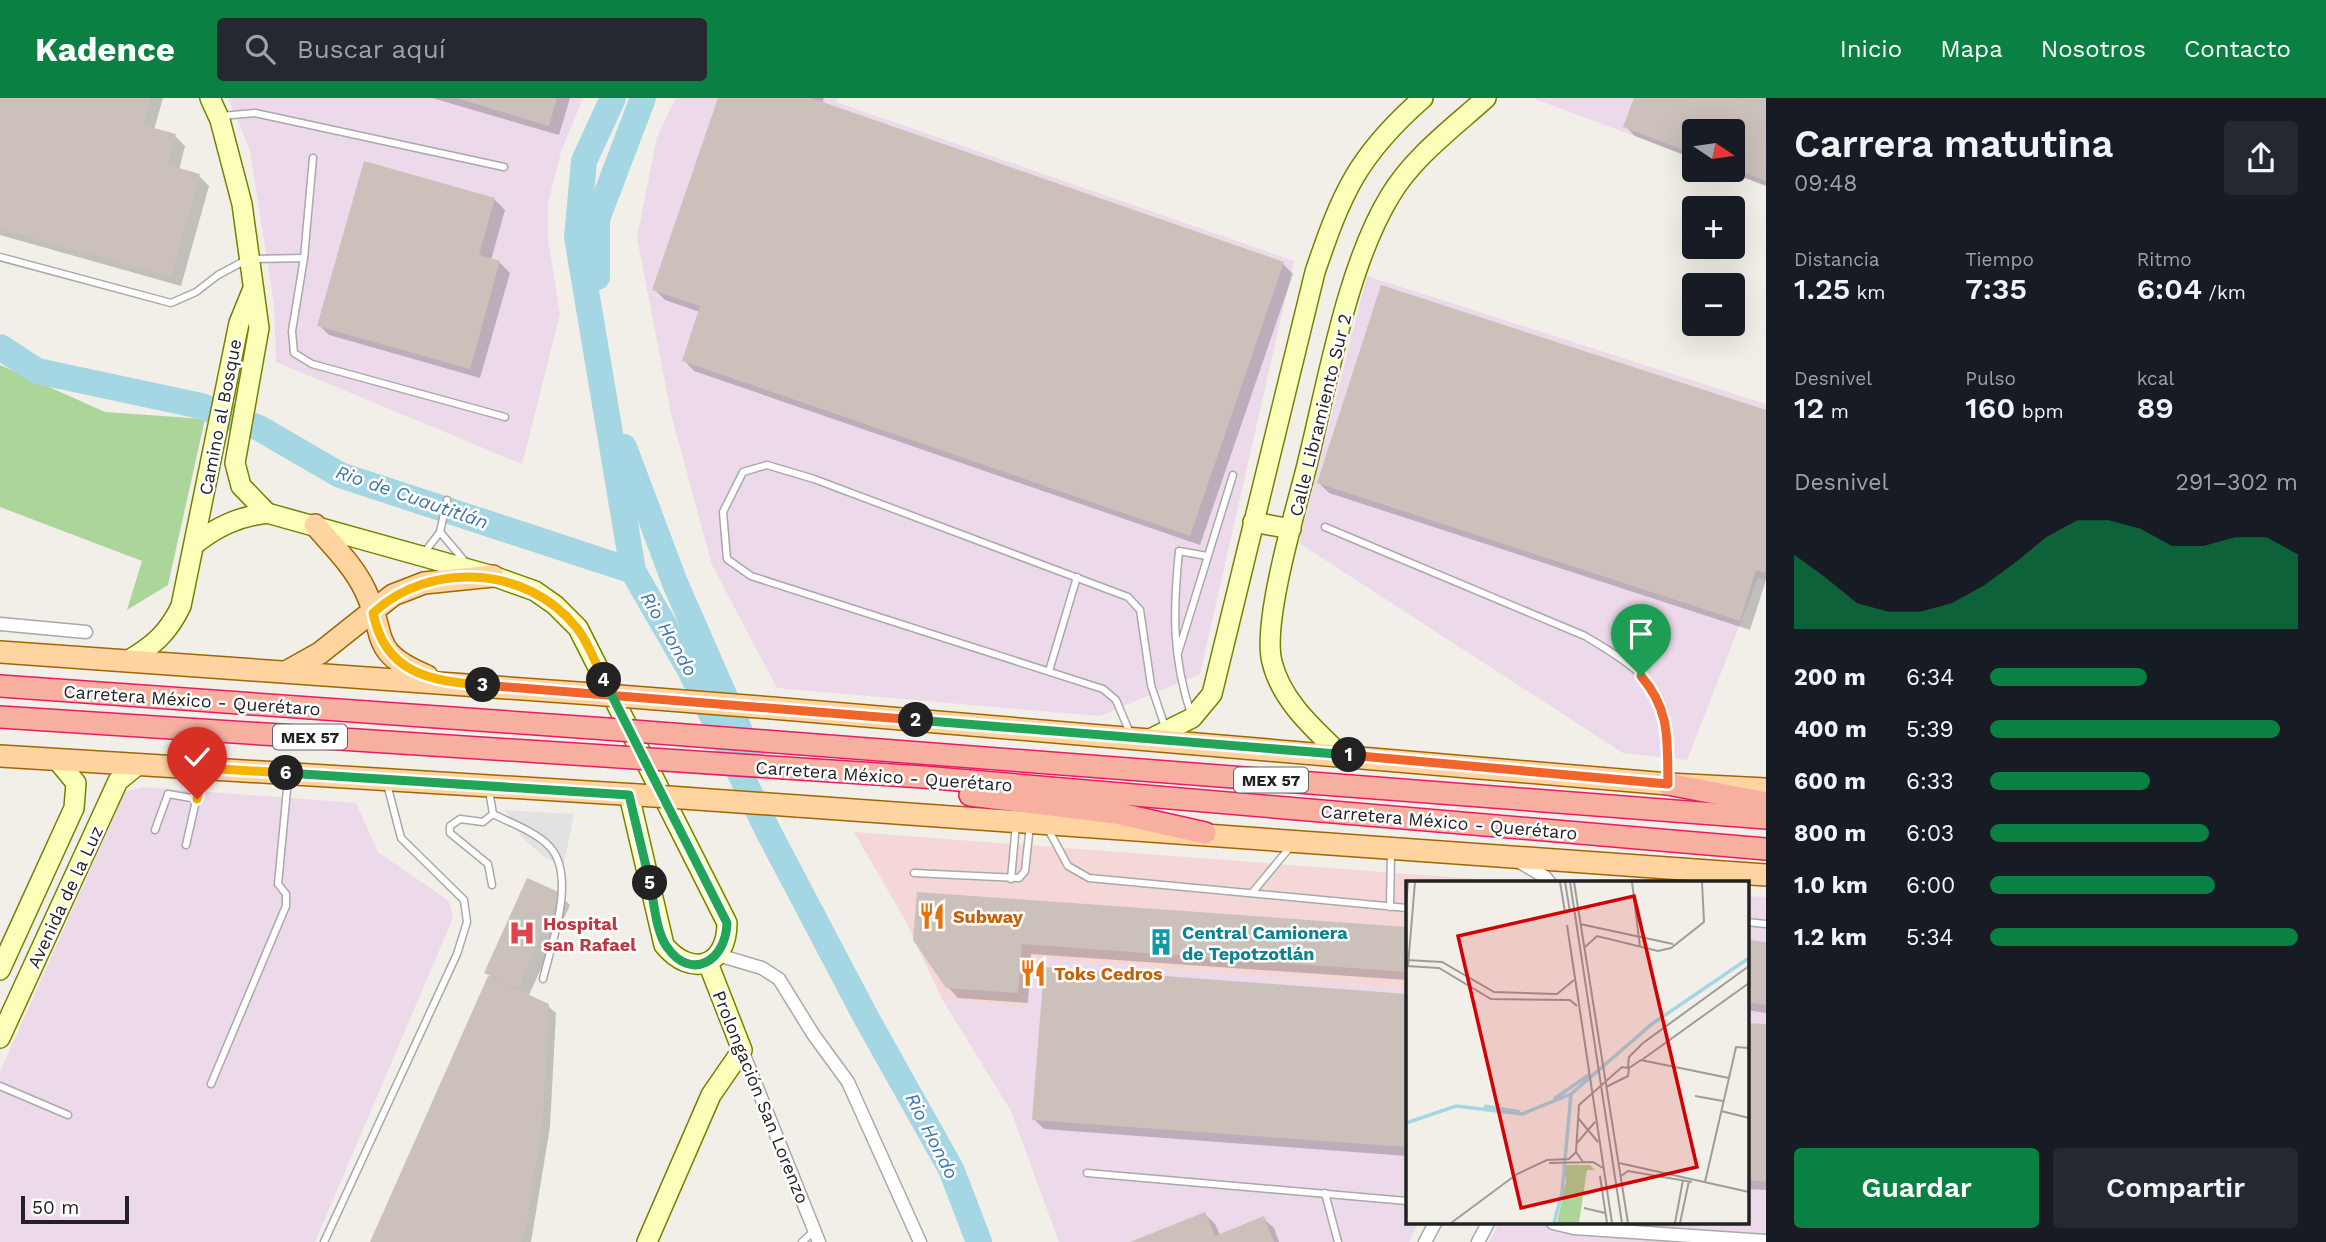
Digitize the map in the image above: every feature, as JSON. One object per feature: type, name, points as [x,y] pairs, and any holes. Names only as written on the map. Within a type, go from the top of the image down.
[{"type":"highway","name":"Carretera México - Querétaro","points":[[0,686],[607,729],[1766,818]]},
{"type":"highway","name":"Carretera México - Querétaro","points":[[0,717],[923,777],[1766,849]]},
{"type":"highway","points":[[923,777],[955,793],[1116,813],[1205,834]]},
{"type":"highway","points":[[1668,784],[1766,803]]},
{"type":"main road","points":[[1149,736],[1192,718],[1212,694],[1315,272],[1335,212],[1363,159],[1423,98]]},
{"type":"main road","name":"Calle Libramiento Sur 2","points":[[1340,754],[1308,723],[1285,693],[1271,660],[1271,624],[1291,529],[1354,283],[1370,237],[1390,195],[1420,158],[1486,98]]},
{"type":"main road","name":"Camino al Bosque","points":[[214,107],[242,204],[259,328],[235,463],[241,486],[267,513]]},
{"type":"main road","name":"Camino al Bosque","points":[[129,660],[157,643],[170,627],[180,606],[239,323],[253,291]]},
{"type":"main road","points":[[195,544],[219,526],[243,517],[267,513],[484,574],[535,591],[555,605],[578,628],[727,923],[727,940],[713,959],[689,964],[675,958],[664,945],[629,795]]},
{"type":"main road","points":[[1253,522],[1291,529]]},
{"type":"main road","points":[[315,525],[348,564],[364,589],[378,636],[388,653],[406,667],[442,682]]},
{"type":"main road","points":[[286,672],[320,653],[393,595],[424,583],[484,574]]},
{"type":"main road","points":[[0,640],[27,654]]},
{"type":"main road","points":[[0,652],[442,682],[1149,736],[1668,784],[1766,789]]},
{"type":"main road","points":[[0,756],[488,785],[1509,855],[1666,876],[1766,875]]},
{"type":"main road","name":"Avenida de la Luz","points":[[0,970],[74,808],[76,783],[57,760]]},
{"type":"main road","name":"Avenida de la Luz","points":[[0,1038],[118,781],[139,764]]},
{"type":"main road","name":"Prolongación San Lorenzo","points":[[713,959],[742,1050]]},
{"type":"main road","points":[[647,1242],[711,1095],[742,1050]]},
{"type":"street","points":[[0,624],[86,632]]},
{"type":"street","points":[[1509,855],[1548,881]]},
{"type":"street","points":[[713,959],[762,968],[779,979],[848,1083],[920,1242]]},
{"type":"street","name":"Prolongación San Lorenzo","points":[[742,1050],[817,1236]]},
{"type":"street","points":[[1425,1242],[1434,1224]]},
{"type":"street","points":[[1478,1242],[1487,1224]]},
{"type":"street","points":[[1557,1224],[1574,1228],[1766,1241]]},
{"type":"lane","points":[[214,107],[256,113],[504,167]]},
{"type":"lane","points":[[313,159],[304,258],[292,331],[294,353],[312,364],[505,417]]},
{"type":"lane","points":[[0,257],[171,303],[196,292],[248,259],[304,258]]},
{"type":"lane","points":[[767,466],[814,479],[1128,597],[1140,610],[1150,685],[1149,736],[1116,699],[1103,689],[751,576],[727,559],[723,512],[743,472],[767,466]]},
{"type":"lane","points":[[1177,658],[1233,475]]},
{"type":"lane","points":[[422,556],[440,532],[447,500]]},
{"type":"lane","points":[[1325,527],[1585,636],[1622,658],[1655,693],[1666,718],[1668,784]]},
{"type":"lane","points":[[440,532],[484,574]]},
{"type":"lane","points":[[1192,718],[1180,682],[1173,615],[1179,551],[1207,556]]},
{"type":"lane","points":[[1049,671],[1077,578]]},
{"type":"lane","points":[[186,845],[204,768]]},
{"type":"lane","points":[[211,1084],[286,906],[286,894],[278,884],[289,773]]},
{"type":"lane","points":[[324,1242],[457,954],[467,922],[464,900],[401,838],[386,779]]},
{"type":"lane","points":[[488,785],[493,814]]},
{"type":"lane","points":[[155,830],[168,794],[197,799]]},
{"type":"lane","points":[[492,885],[488,864],[450,833],[450,826],[460,819],[482,822],[493,814]]},
{"type":"lane","points":[[493,814],[550,847],[559,866],[562,900],[543,979]]},
{"type":"lane","points":[[1011,879],[1030,823]]},
{"type":"lane","points":[[914,873],[1011,879],[1023,876],[1030,823]]},
{"type":"lane","points":[[1030,823],[1068,866],[1089,878],[1406,908]]},
{"type":"lane","points":[[1252,893],[1297,840]]},
{"type":"lane","points":[[1390,907],[1391,847]]},
{"type":"lane","points":[[1748,922],[1766,924]]},
{"type":"lane","points":[[0,1086],[68,1115]]},
{"type":"lane","points":[[1087,1173],[1406,1200]]},
{"type":"lane","points":[[1325,1193],[1338,1242]]},
{"type":"lane","name":"Prolongación San Lorenzo","points":[[802,1242],[817,1236]]},
{"type":"shaded area","points":[[228,98],[583,98],[561,152],[548,203],[548,239],[560,314],[522,464],[276,362],[274,305],[250,150]]},
{"type":"shaded area","points":[[676,98],[837,98],[836,102],[1294,261],[1200,674],[1100,716],[777,688],[712,565],[672,418],[637,238],[657,137]]},
{"type":"shaded area","points":[[1532,98],[1766,98],[1766,185],[1745,177],[1745,119],[1682,119],[1682,154]]},
{"type":"shaded area","points":[[1367,276],[1766,404],[1766,580],[1758,578],[1687,760],[1623,753],[1299,543]]},
{"type":"shaded area","points":[[142,787],[356,803],[378,852],[449,901],[453,918],[315,1242],[0,1242],[0,1072],[125,792]]},
{"type":"shaded area","points":[[505,810],[574,814],[564,864],[545,858],[521,836]]},
{"type":"shaded area","points":[[854,832],[1503,881],[1406,881],[1406,989],[1032,958],[1024,1008],[942,999],[905,920]]},
{"type":"shaded area","points":[[1748,896],[1766,897],[1766,1242],[1489,1242],[1498,1224],[1748,1224]]},
{"type":"shaded area","points":[[1031,958],[1406,989],[1406,1224],[1418,1224],[1409,1242],[1059,1242],[1011,1111],[942,999],[1024,1007]]},
{"type":"green space","points":[[0,365],[105,412],[205,419],[168,585],[127,610],[142,561],[0,507]]},
{"type":"building","points":[[0,98],[151,98],[143,125],[176,134],[168,165],[200,174],[171,277],[0,229]]},
{"type":"building","points":[[456,98],[557,98],[549,126]]},
{"type":"building","points":[[718,98],[811,98],[1284,262],[1190,536],[682,361],[700,306],[652,290]]},
{"type":"building","points":[[1634,98],[1766,98],[1766,181],[1745,173],[1745,119],[1682,119],[1682,149],[1623,127]]},
{"type":"building","points":[[364,161],[495,198],[479,255],[500,261],[470,369],[317,326]]},
{"type":"building","points":[[1381,285],[1766,410],[1766,573],[1756,570],[1740,621],[1317,483]]},
{"type":"building","name":"Hospital san Rafael","points":[[527,878],[561,893],[518,988],[484,973]]},
{"type":"building","name":"Central Camionera de Tepotzotlán","points":[[917,892],[1406,927],[1406,972],[1022,944],[1018,993],[946,988],[913,940]]},
{"type":"building","points":[[1748,940],[1766,942],[1766,1005],[1748,1002]]},
{"type":"building","points":[[1044,967],[1406,994],[1406,1147],[1032,1120]]},
{"type":"building","points":[[488,976],[549,1004],[543,1119],[527,1224],[521,1242],[370,1242]]},
{"type":"building","points":[[1748,1023],[1766,1024],[1766,1182],[1748,1180]]},
{"type":"building","points":[[1205,1212],[1215,1236],[1264,1216],[1274,1242],[1130,1242]]},
{"type":"waterway","name":"Rio Hondo","points":[[613,98],[584,161],[577,237],[633,571],[690,670],[768,831],[868,1021],[951,1169],[979,1242]]},
{"type":"waterway","points":[[597,277],[597,219],[643,98]]},
{"type":"waterway","name":"Rio de Cuautitlán","points":[[0,347],[37,371],[201,406],[259,428],[340,475],[633,571]]},
{"type":"waterway","points":[[624,447],[675,583],[753,761]]},
{"type":"place","name":"Subway","points":[[932,916]]},
{"type":"place","name":"Hospital san Rafael","points":[[522,933]]},
{"type":"place","name":"Central Camionera de Tepotzotlán","points":[[1161,942]]},
{"type":"place","name":"Toks Cedros","points":[[1033,973]]},
{"type":"route","points":[[197,799],[204,768],[629,795],[664,945],[675,958],[689,964],[708,963],[718,955],[727,940],[727,923],[652,776],[615,702],[578,628],[555,605],[535,591],[493,576],[424,583],[393,595],[373,613],[378,636],[388,653],[406,667],[442,682],[593,694],[682,701],[772,708],[1340,754],[1668,784],[1666,718],[1655,693],[1641,676]]}]
